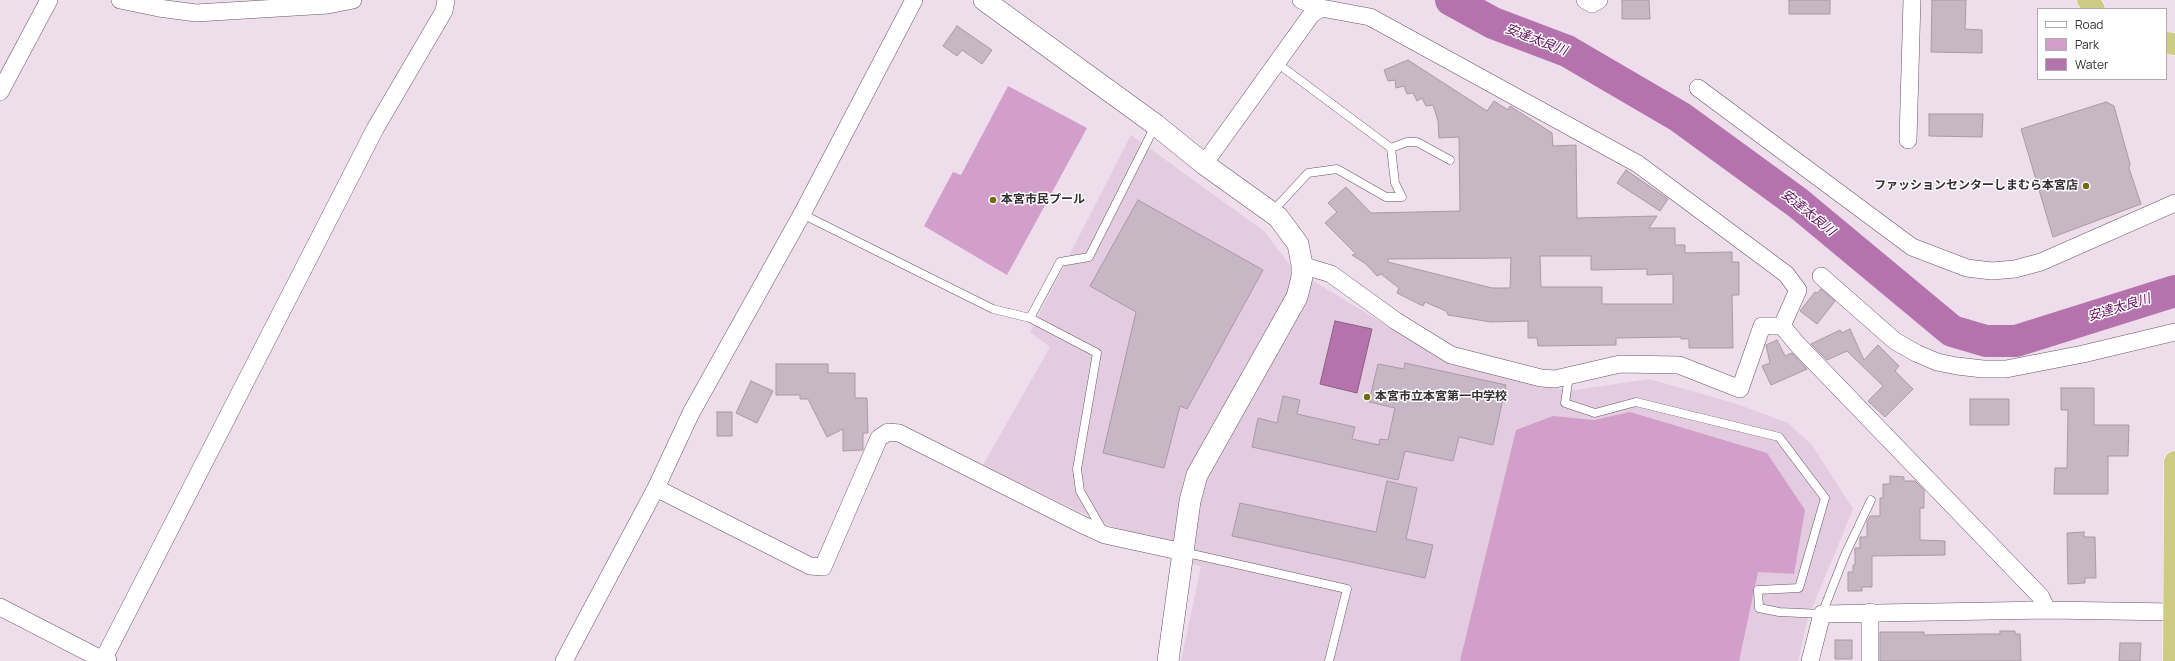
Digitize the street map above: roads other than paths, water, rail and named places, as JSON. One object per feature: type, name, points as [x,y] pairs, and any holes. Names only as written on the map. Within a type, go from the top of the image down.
[{"type":"highway","points":[[2174,661],[2175,462]]},
{"type":"street","points":[[0,92],[49,0]]},
{"type":"street","points":[[120,0],[159,8],[196,13],[328,5],[353,0]]},
{"type":"street","points":[[0,607],[104,661],[375,129],[444,11],[446,0]]},
{"type":"street","points":[[564,661],[656,488],[691,413],[802,214],[914,0]]},
{"type":"street","points":[[984,0],[1156,125],[1204,164],[1272,213],[1287,227],[1298,244],[1302,265],[1302,277],[1297,297],[1197,475],[1190,501],[1168,661]]},
{"type":"street","points":[[1302,0],[1321,8],[1370,17],[1638,164],[1792,281],[1798,290],[1782,326]]},
{"type":"street","points":[[1584,0],[1592,4],[1599,0]]},
{"type":"street","points":[[1908,140],[1912,0]]},
{"type":"street","points":[[1204,164],[1311,16],[1321,8]]},
{"type":"street","points":[[1698,88],[1912,247],[1967,268],[1992,271],[2015,269],[2041,262],[2175,203]]},
{"type":"street","points":[[1302,265],[1331,274],[1396,321],[1451,354],[1541,378],[1555,379],[1620,364],[1679,365],[1740,389],[1762,326],[1782,326],[1798,345],[2041,597],[2047,610]]},
{"type":"street","points":[[1821,276],[1895,341],[1916,353],[1937,362],[1957,366],[1983,369],[2006,369],[2076,356],[2175,332]]},
{"type":"street","points":[[656,488],[810,566],[822,566],[879,438],[888,432],[899,433],[1105,535],[1183,552]]},
{"type":"street","points":[[1810,661],[1822,614],[2047,610],[2174,612]]},
{"type":"street","points":[[1870,612],[1870,661]]},
{"type":"lane","points":[[1272,213],[1308,173],[1337,169],[1386,197],[1402,197],[1395,183],[1390,148],[1276,63]]},
{"type":"lane","points":[[1030,318],[1060,262],[1089,257],[1156,125]]},
{"type":"lane","points":[[1390,148],[1407,142],[1417,142],[1450,160]]},
{"type":"lane","points":[[802,214],[993,309],[1030,318],[1097,353],[1077,469],[1080,492],[1105,535]]},
{"type":"lane","points":[[1569,376],[1565,403],[1595,413],[1636,402],[1779,437],[1825,498],[1799,588],[1758,590],[1759,608],[1779,612],[1822,614],[1845,555],[1871,500]]},
{"type":"lane","points":[[1183,552],[1347,589],[1329,661]]},
{"type":"water","points":[[1335,321],[1372,329],[1357,393],[1320,384]]},
{"type":"waterway","name":"安達太良川","points":[[1451,0],[1493,23],[1567,51],[1680,117],[1798,203],[1952,331],[1986,341],[2016,341],[2175,291]]},
{"type":"place","name":"ファッションセンターしまむら本宮店","points":[[2086,186]]},
{"type":"place","name":"本宮市民プール","points":[[993,200]]},
{"type":"place","name":"本宮市立本宮第一中学校","points":[[1367,397]]}]
